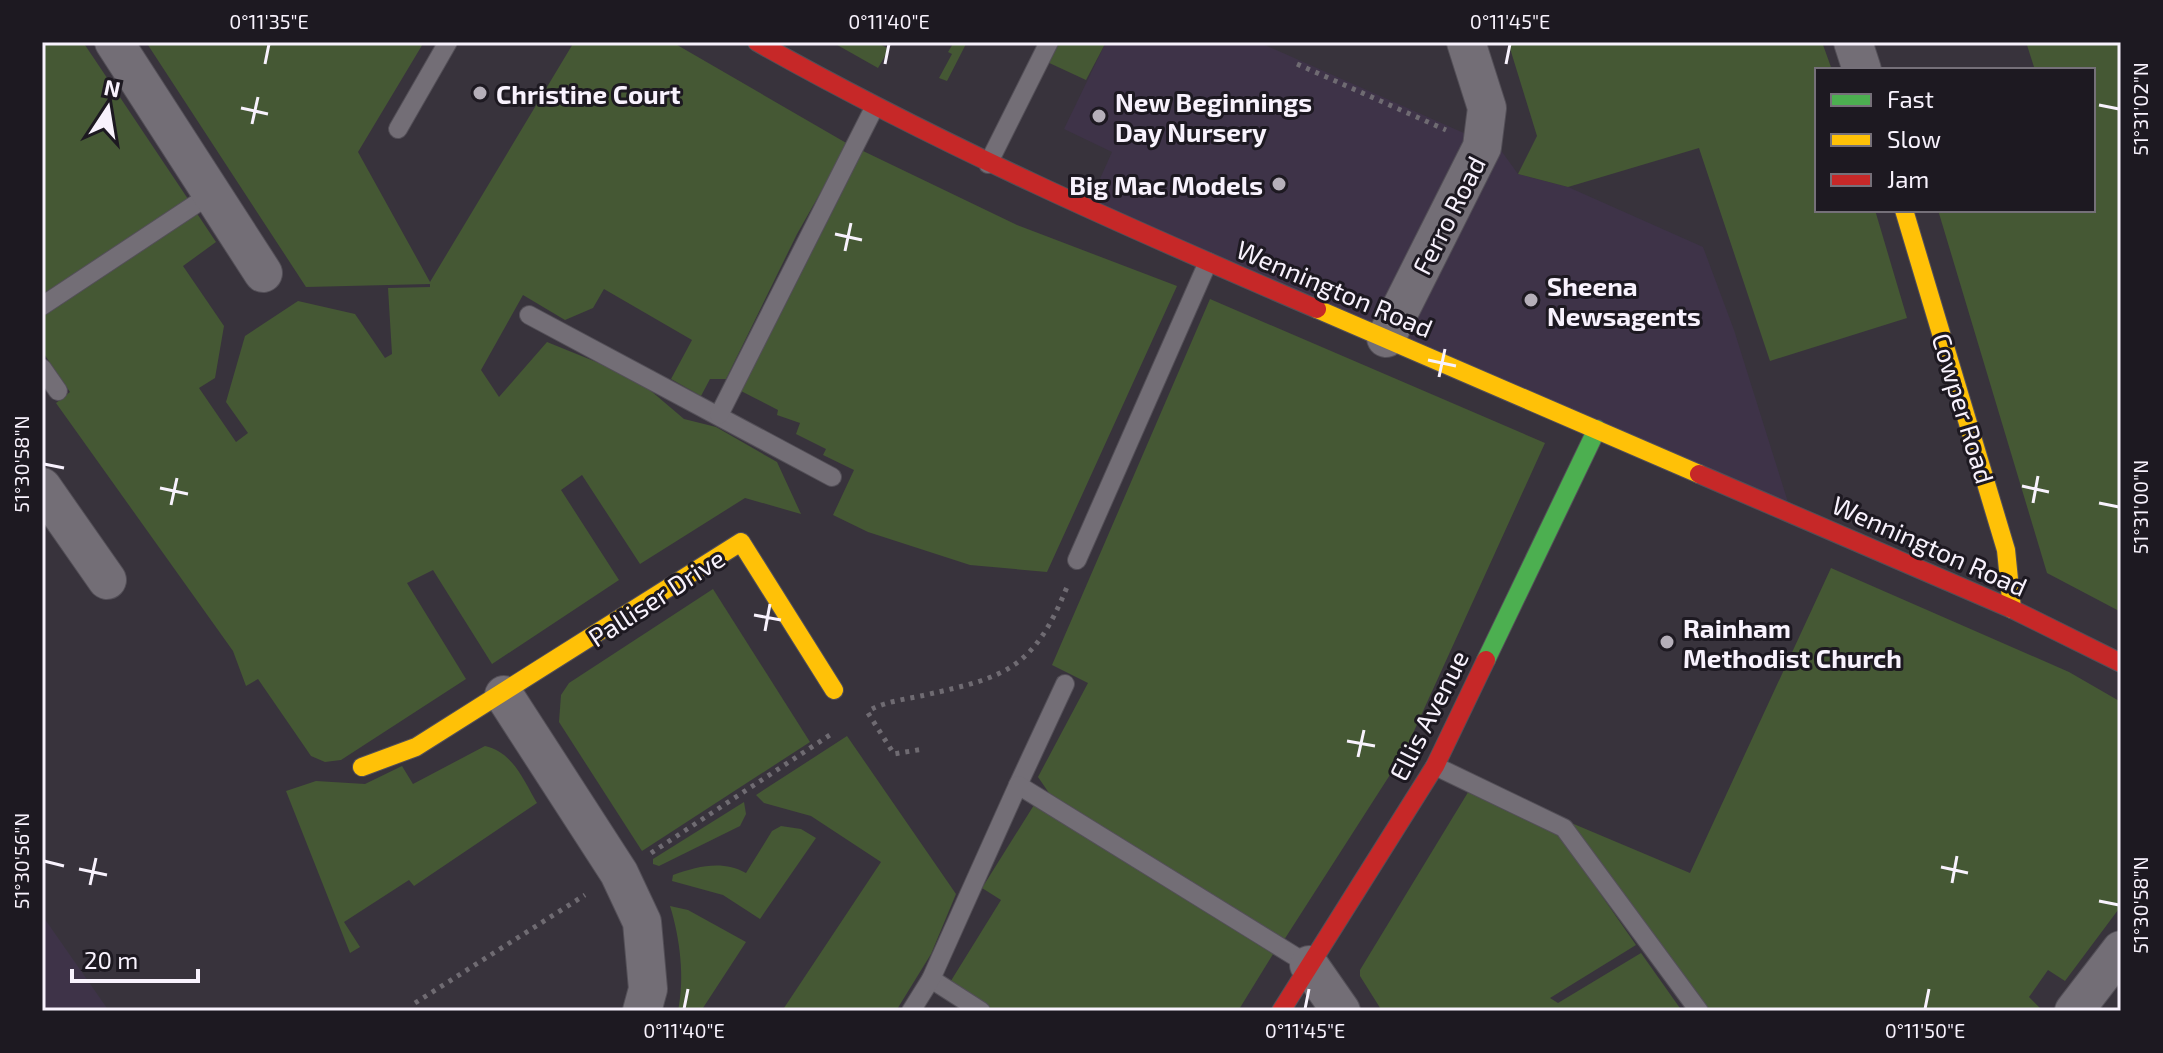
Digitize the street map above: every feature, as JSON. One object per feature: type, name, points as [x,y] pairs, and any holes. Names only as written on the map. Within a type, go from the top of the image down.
[{"type":"street","points":[[114,42],[214,192],[263,273]]},
{"type":"street","name":"Wennington Road","points":[[757,42],[874,108],[988,164],[2012,609],[2121,663]]},
{"type":"street","name":"Ferro Road","points":[[1386,338],[1482,147],[1487,108],[1466,42]]},
{"type":"street","points":[[1853,42],[1861,68]]},
{"type":"street","name":"Cowper Road","points":[[1905,212],[2006,550],[2012,609]]},
{"type":"street","name":"Ellis Avenue","points":[[1281,1011],[1435,766],[1597,429]]},
{"type":"street","points":[[42,487],[107,580]]},
{"type":"street","name":"Palliser Drive","points":[[362,767],[416,747],[504,695],[741,542],[834,690]]},
{"type":"street","points":[[504,695],[619,873],[642,922],[648,989],[642,1011]]},
{"type":"street","points":[[2074,1011],[2121,950]]},
{"type":"street","points":[[1309,965],[1341,1011]]},
{"type":"lane","points":[[398,129],[448,42]]},
{"type":"lane","points":[[988,164],[1049,42]]},
{"type":"lane","points":[[719,415],[874,108]]},
{"type":"lane","points":[[42,306],[214,192]]},
{"type":"lane","points":[[1077,560],[1208,262]]},
{"type":"lane","points":[[529,315],[832,477]]},
{"type":"lane","points":[[42,368],[58,391]]},
{"type":"lane","points":[[911,1011],[931,979],[1065,684]]},
{"type":"lane","points":[[1435,766],[1564,828],[1699,1011]]},
{"type":"lane","points":[[1018,785],[1309,965]]},
{"type":"lane","points":[[931,979],[981,1011]]},
{"type":"path","points":[[1297,64],[1482,147]]},
{"type":"path","points":[[854,720],[876,706],[985,682],[1023,660],[1050,628],[1077,560]]},
{"type":"path","points":[[867,712],[894,754],[923,749]]},
{"type":"path","points":[[415,1003],[842,728]]},
{"type":"shaded area","points":[[1106,42],[1258,42],[1500,149],[1518,174],[1568,187],[1703,247],[1734,330],[1792,515],[1086,210],[1112,152],[1064,129]]},
{"type":"shaded area","points":[[42,915],[109,1011],[42,1011]]},
{"type":"green space","points":[[42,42],[83,42],[188,199],[42,298]]},
{"type":"green space","points":[[146,42],[424,42],[358,152],[430,282],[574,42],[672,42],[848,144],[797,234],[726,379],[710,379],[701,396],[671,379],[692,340],[604,289],[593,308],[565,320],[523,295],[481,370],[499,397],[547,342],[621,372],[644,385],[684,419],[716,427],[777,462],[801,514],[745,498],[640,564],[582,475],[561,490],[619,580],[492,664],[433,570],[407,583],[466,679],[341,760],[325,762],[311,756],[258,679],[246,686],[233,651],[56,403],[70,392],[42,351],[42,317],[196,212],[216,242],[183,266],[224,326],[215,378],[199,388],[236,442],[248,433],[226,402],[245,336],[298,301],[355,314],[385,358],[392,354],[388,288],[430,287],[430,284],[306,287]]},
{"type":"green space","points":[[832,42],[876,42],[889,49],[878,68]]},
{"type":"green space","points":[[954,42],[967,42],[947,81],[939,78],[952,54],[948,52]]},
{"type":"green space","points":[[1055,42],[1106,42],[1086,80],[1045,61]]},
{"type":"green space","points":[[1508,42],[1822,42],[1831,68],[1815,68],[1815,212],[1876,212],[1907,318],[1770,361],[1699,148],[1568,187],[1518,174],[1537,136]]},
{"type":"green space","points":[[2026,42],[2121,42],[2121,612],[2047,573],[1939,212],[2095,212],[2095,68],[2034,68]]},
{"type":"green space","points":[[861,150],[1017,225],[1177,286],[1047,572],[970,565],[868,532],[833,515],[854,470],[823,455],[826,449],[796,434],[800,423],[777,415],[778,410],[741,391]]},
{"type":"green space","points":[[1210,299],[1545,443],[1404,753],[1284,940],[1049,793],[1038,777],[1088,683],[1052,665]]},
{"type":"green space","points":[[1831,568],[2069,672],[2121,702],[2121,906],[2065,981],[2048,970],[2029,997],[2043,1011],[1706,1011],[1569,822],[1690,873]]},
{"type":"green space","points":[[713,589],[810,742],[642,851],[559,722],[561,695],[569,683]]},
{"type":"green space","points":[[847,736],[956,894],[931,954],[896,1011],[782,1011],[881,862],[811,816],[764,803],[756,795]]},
{"type":"green space","points":[[485,746],[495,749],[510,761],[537,803],[414,886],[409,880],[344,922],[360,947],[350,953],[286,791],[316,781],[365,784],[402,766],[413,784]]},
{"type":"green space","points":[[1470,789],[1558,833],[1636,945],[1550,998],[1558,1003],[1641,953],[1682,1011],[1382,1011],[1360,976],[1360,970]]},
{"type":"green space","points":[[744,802],[746,814],[740,826],[659,866],[653,864],[653,859]]},
{"type":"green space","points":[[1034,805],[1275,951],[1238,1011],[993,1011],[949,984],[1001,900],[982,888]]},
{"type":"green space","points":[[781,826],[801,829],[816,838],[760,919],[723,895],[672,881],[673,875],[710,866],[728,867],[746,873],[772,831]]},
{"type":"green space","points":[[670,906],[688,910],[746,942],[701,1011],[678,1011],[680,958]]},
{"type":"traffic: fast","points":[[1486,660],[1597,429]]},
{"type":"traffic: slow","points":[[1905,212],[2006,550],[2012,609]]},
{"type":"traffic: slow","points":[[1317,309],[1699,474]]},
{"type":"traffic: slow","points":[[362,767],[416,747],[741,542],[834,690]]},
{"type":"traffic: jam","points":[[757,42],[963,150],[1317,309]]},
{"type":"traffic: jam","points":[[1699,474],[2012,609],[2121,663]]},
{"type":"traffic: jam","points":[[1281,1011],[1435,766],[1486,660]]},
{"type":"place","name":"Christine Court","points":[[480,93]]},
{"type":"place","name":"New Beginnings Day Nursery","points":[[1099,116]]},
{"type":"place","name":"Big Mac Models","points":[[1279,184]]},
{"type":"place","name":"Sheena Newsagents","points":[[1531,300]]},
{"type":"place","name":"Rainham Methodist Church","points":[[1667,642]]}]
